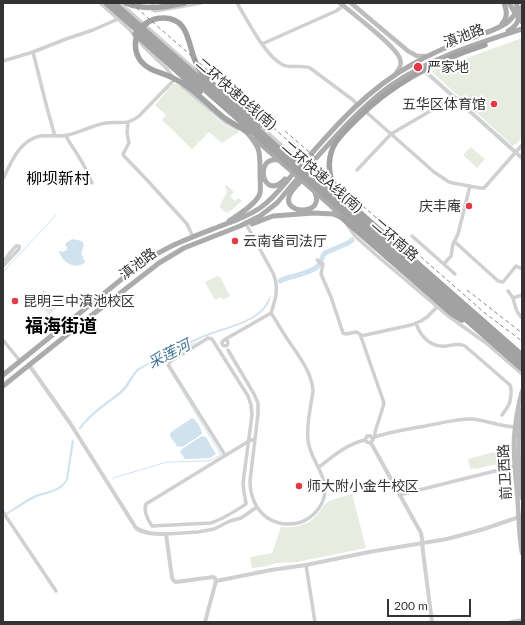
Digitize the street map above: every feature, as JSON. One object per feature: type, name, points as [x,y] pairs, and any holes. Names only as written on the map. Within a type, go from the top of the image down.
[{"type":"highway","name":"二环快速A线(南)","points":[[106,3],[522,369]]},
{"type":"highway","name":"二环快速B线(南)","points":[[114,3],[522,362]]},
{"type":"highway","points":[[126,3],[139,7],[153,8],[184,3]]},
{"type":"highway","points":[[121,16],[141,40],[245,131]]},
{"type":"highway","points":[[224,112],[185,85],[150,68],[142,62],[137,54],[136,44],[138,33],[143,26],[152,20],[161,18],[170,19],[180,24],[187,33],[193,57],[201,72],[252,118],[275,144]]},
{"type":"highway","points":[[485,45],[439,62],[392,89],[369,108],[335,143],[331,154],[330,174],[333,184],[350,204],[522,354]]},
{"type":"highway","points":[[342,218],[456,316],[477,330]]},
{"type":"highway","points":[[439,282],[458,304],[481,319]]},
{"type":"highway","points":[[445,294],[475,320]]},
{"type":"main road","name":"二环南路","points":[[114,3],[121,16],[522,362]]},
{"type":"main road","points":[[351,3],[400,45],[416,56],[422,57],[430,55]]},
{"type":"main road","points":[[490,31],[501,25],[506,20],[507,13],[504,3]]},
{"type":"main road","points":[[509,3],[520,10]]},
{"type":"main road","points":[[485,45],[511,31],[521,20],[520,10],[516,3]]},
{"type":"main road","points":[[342,4],[396,51],[401,60],[401,66],[399,70],[390,78]]},
{"type":"main road","name":"滇池路","points":[[303,160],[315,144],[378,86],[430,55],[457,43],[497,29],[508,23],[520,10]]},
{"type":"main road","name":"滇池路","points":[[311,166],[342,129],[363,108],[390,86],[423,66],[452,52],[502,35],[502,31],[497,29]]},
{"type":"main road","points":[[485,45],[511,31],[522,29]]},
{"type":"main road","points":[[382,38],[398,49],[401,48],[400,45]]},
{"type":"main road","name":"二环南路","points":[[224,112],[366,230],[522,369]]},
{"type":"main road","points":[[245,131],[330,205],[342,218]]},
{"type":"main road","points":[[212,230],[242,212],[255,202],[260,195],[260,153],[255,142],[245,131]]},
{"type":"main road","name":"滇池路","points":[[3,375],[144,261],[163,250],[243,218],[263,206],[272,198],[291,174],[277,186],[266,182],[263,174],[265,165],[271,160],[279,160]]},
{"type":"main road","points":[[248,224],[274,206],[299,181],[289,198],[289,202],[293,207],[302,210],[312,208],[317,197],[315,192]]},
{"type":"main road","points":[[248,224],[270,216],[324,213],[335,214],[366,230]]},
{"type":"main road","points":[[248,224],[247,218],[250,214]]},
{"type":"main road","name":"滇池路","points":[[3,386],[159,263],[184,248],[248,224]]},
{"type":"main road","name":"前卫西路","points":[[522,390],[514,440],[520,517],[518,528],[522,553]]},
{"type":"main road","name":"前卫西路","points":[[522,410],[518,457],[522,498]]},
{"type":"street","points":[[100,3],[121,16],[128,28],[143,46],[175,79],[225,122],[245,131]]},
{"type":"street","points":[[120,3],[522,354]]},
{"type":"street","points":[[153,3],[152,8],[155,11],[201,3]]},
{"type":"street","points":[[238,3],[262,44],[269,54],[279,63],[288,66],[306,66],[310,68],[357,104]]},
{"type":"street","points":[[262,44],[336,11],[342,4]]},
{"type":"street","points":[[3,61],[33,52],[93,30],[121,16]]},
{"type":"street","points":[[33,52],[46,108],[55,136]]},
{"type":"street","points":[[423,66],[427,73],[522,158]]},
{"type":"street","points":[[3,179],[18,151],[28,141],[41,136],[66,135],[103,123],[133,121],[175,79]]},
{"type":"street","points":[[357,170],[391,134],[455,97]]},
{"type":"street","points":[[363,108],[434,172],[449,182],[484,188],[522,144]]},
{"type":"street","points":[[128,122],[127,130],[129,143],[123,154],[124,156],[148,180],[187,224],[193,237]]},
{"type":"street","points":[[66,135],[92,183]]},
{"type":"street","points":[[444,264],[451,256],[470,186]]},
{"type":"street","points":[[222,345],[224,340],[271,314],[277,292],[275,277],[248,224],[243,218]]},
{"type":"street","points":[[342,218],[358,240],[437,307],[486,343],[522,374]]},
{"type":"street","points":[[412,236],[455,274]]},
{"type":"street","points":[[455,242],[498,280],[503,282],[516,266],[522,270]]},
{"type":"street","points":[[16,246],[19,246],[19,249],[3,266],[5,259],[16,246]]},
{"type":"street","points":[[318,260],[323,264],[321,274],[331,297],[343,333],[346,334],[356,332],[361,336],[384,403],[371,443]]},
{"type":"street","points":[[508,291],[513,298],[518,314],[522,318]]},
{"type":"street","points":[[513,298],[522,295]]},
{"type":"street","points":[[361,336],[411,325],[427,317],[437,307]]},
{"type":"street","points":[[222,345],[228,350],[258,403],[250,481],[250,487],[257,508],[263,515],[277,523],[295,524],[303,521],[319,507],[325,492],[323,475],[311,453],[308,440],[313,391],[311,379],[306,369],[271,314]]},
{"type":"street","points":[[416,323],[420,332],[430,342],[442,346],[459,344],[465,346],[510,385],[512,389],[509,405],[502,415]]},
{"type":"street","points":[[228,350],[228,344],[231,336]]},
{"type":"street","points":[[226,455],[169,366],[171,361],[208,338],[212,339],[250,402],[252,416],[248,441],[243,483],[246,504],[218,521],[211,523],[151,525],[145,508],[146,504],[226,455],[248,441],[255,439]]},
{"type":"street","points":[[3,340],[20,361]]},
{"type":"street","points":[[224,340],[226,340],[228,344]]},
{"type":"street","points":[[216,346],[226,346],[228,344]]},
{"type":"street","points":[[29,365],[70,423],[136,528],[149,533],[166,534],[198,532],[214,529],[241,518],[257,508]]},
{"type":"street","points":[[319,467],[338,451],[358,441],[365,440],[368,436],[374,437],[466,419],[515,427]]},
{"type":"street","points":[[365,440],[368,443],[371,443],[421,533],[432,622]]},
{"type":"street","points":[[399,495],[515,466]]},
{"type":"street","points":[[3,512],[56,591]]},
{"type":"street","points":[[216,581],[447,539],[520,517]]},
{"type":"street","points":[[166,534],[172,578],[174,581],[213,577],[216,581]]},
{"type":"street","points":[[306,565],[315,622]]},
{"type":"street","points":[[205,622],[216,581]]},
{"type":"street","points":[[511,622],[522,620]]},
{"type":"shaded area","name":"五华区体育馆","points":[[522,38],[522,138],[513,146],[431,71]]},
{"type":"shaded area","points":[[173,84],[179,84],[223,124],[239,132],[222,143],[209,132],[192,149],[162,120],[166,115],[155,105]]},
{"type":"shaded area","points":[[471,147],[485,159],[477,168],[463,155]]},
{"type":"shaded area","points":[[226,185],[234,192],[230,196],[235,201],[239,198],[242,201],[228,213],[226,211],[224,212],[220,207],[227,192]]},
{"type":"shaded area","points":[[217,276],[220,277],[230,296],[223,300],[221,297],[215,300],[205,282]]},
{"type":"shaded area","points":[[44,290],[58,306],[49,315],[34,299]]},
{"type":"shaded area","points":[[498,451],[501,463],[470,469],[468,459]]},
{"type":"shaded area","points":[[352,494],[366,548],[297,562],[276,563],[252,568],[250,557],[272,553],[281,527],[295,527],[309,522],[327,503]]},
{"type":"water","points":[[72,239],[82,241],[84,245],[81,253],[85,262],[83,264],[75,266],[67,263],[59,252],[67,250],[65,245]]},
{"type":"water","name":"采莲河","points":[[271,295],[268,304],[252,319],[240,325],[190,343],[139,370],[124,391],[94,414],[80,430],[79,428],[88,417],[122,389],[137,369],[189,342],[244,321],[263,308]]},
{"type":"water","points":[[192,418],[199,425],[202,434],[182,447],[177,446],[170,436],[171,432]]},
{"type":"water","points":[[202,436],[206,437],[216,454],[210,458],[185,459],[180,452],[182,449]]},
{"type":"water","points":[[72,439],[74,441],[68,479],[65,484],[53,492],[33,499],[3,517],[3,515],[29,498],[52,490],[63,483],[66,479]]},
{"type":"waterway","points":[[3,272],[56,215]]},
{"type":"waterway","name":"采莲河","points":[[280,281],[314,269],[318,266],[325,253],[352,240]]},
{"type":"waterway","points":[[113,478],[167,462],[209,461],[221,455],[166,364],[166,360],[196,342]]},
{"type":"railway","points":[[131,3],[486,314],[522,341]]},
{"type":"railway","points":[[285,131],[315,157]]},
{"type":"railway","points":[[467,290],[522,333]]},
{"type":"place","name":"严家地","points":[[418,67]]},
{"type":"place","name":"五华区体育馆","points":[[494,104]]},
{"type":"place","name":"庆丰庵","points":[[469,206]]},
{"type":"place","name":"云南省司法厅","points":[[235,241]]},
{"type":"place","name":"昆明三中滇池校区","points":[[15,301]]},
{"type":"place","name":"师大附小金牛校区","points":[[299,486]]},
{"type":"district","name":"柳坝新村","points":[[58,179]]},
{"type":"district","name":"福海街道","points":[[61,326]]}]
